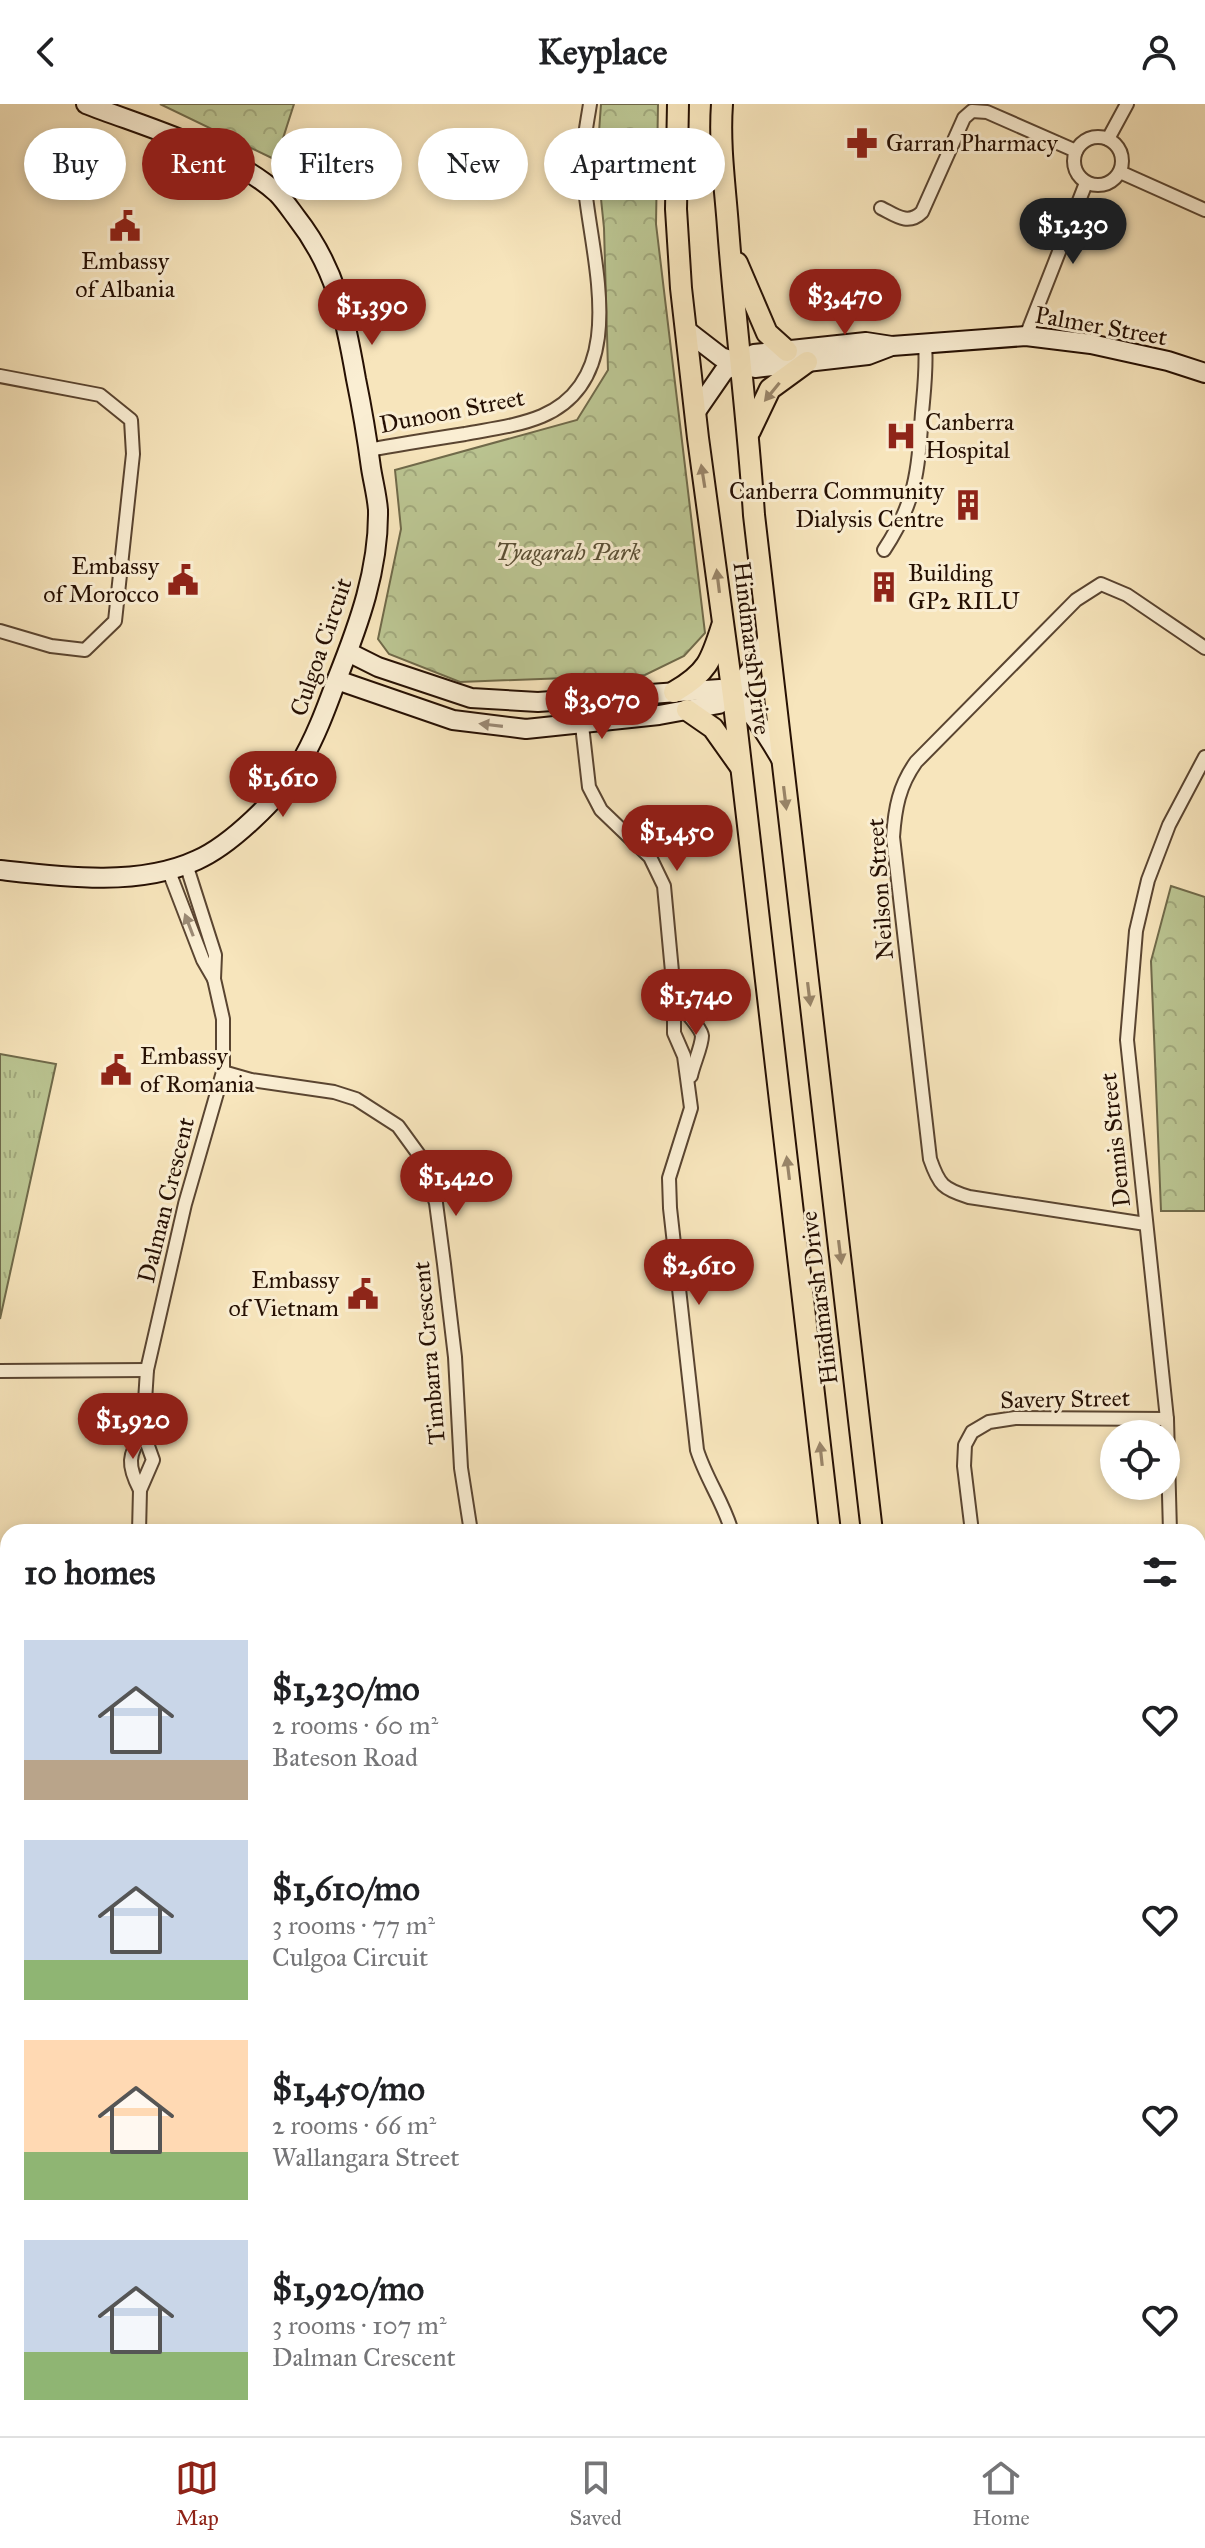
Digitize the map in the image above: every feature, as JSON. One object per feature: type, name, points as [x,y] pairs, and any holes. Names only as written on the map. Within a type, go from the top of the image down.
[{"type":"main road","name":"Hindmarsh Drive","points":[[678,104],[676,209],[686,330],[733,696],[829,1524]]},
{"type":"main road","name":"Hindmarsh Drive","points":[[722,104],[721,145],[754,515],[871,1524]]},
{"type":"main road","points":[[729,245],[767,333],[787,351]]},
{"type":"main road","points":[[749,432],[770,389],[807,362]]},
{"type":"main road","points":[[674,692],[705,669],[723,622]]},
{"type":"main road","points":[[687,710],[713,728],[740,766]]},
{"type":"street","name":"Dunoon Street","points":[[368,450],[504,427],[542,416],[566,403],[584,381],[594,363],[599,317],[583,164],[590,104]]},
{"type":"street","points":[[1108,139],[1127,104]]},
{"type":"street","name":"Culgoa Circuit","points":[[0,870],[50,876],[120,878],[197,860],[234,835],[271,802],[304,756],[317,731],[362,615],[374,565],[378,509],[349,337],[336,284],[312,237],[278,194],[252,175],[207,152],[93,105]]},
{"type":"street","points":[[881,208],[909,220],[922,212],[964,118],[972,111],[987,112],[1076,151]]},
{"type":"street","points":[[1108,139],[1115,143],[1123,157],[1120,172],[1101,186],[1086,183],[1074,165],[1076,151],[1086,140],[1108,139]]},
{"type":"street","points":[[1120,172],[1205,210]]},
{"type":"street","points":[[1026,336],[1086,183]]},
{"type":"street","name":"Palmer Street","points":[[686,330],[721,357],[755,368],[868,355],[892,346]]},
{"type":"street","name":"Palmer Street","points":[[695,413],[724,371],[754,354],[866,342],[892,346],[1026,336],[1091,344],[1168,361],[1205,373]]},
{"type":"street","points":[[884,550],[912,497],[921,457],[925,344]]},
{"type":"street","points":[[0,376],[100,395],[131,420],[133,454],[115,621],[85,650],[51,646],[0,631]]},
{"type":"street","name":"Neilson Street","points":[[1146,1224],[969,1197],[948,1191],[936,1178],[930,1159],[893,837],[895,808],[903,781],[916,762],[1076,600],[1101,584],[1127,595],[1205,648]]},
{"type":"street","points":[[337,680],[453,720],[526,729],[659,715],[719,704],[733,696],[769,637]]},
{"type":"street","points":[[348,652],[378,667],[471,698],[538,702],[720,689],[733,696],[757,719],[781,759]]},
{"type":"street","points":[[579,699],[589,787],[601,810],[650,857],[664,886],[674,993],[674,1033],[684,1056],[691,1108],[669,1178],[670,1208],[697,1450],[702,1467],[726,1509],[730,1524]]},
{"type":"street","name":"Dennis Street","points":[[1170,1524],[1167,1419],[1127,1040],[1136,931],[1148,880],[1169,825],[1205,757]]},
{"type":"street","name":"Dalman Crescent","points":[[177,866],[203,960],[214,979]]},
{"type":"street","name":"Dalman Crescent","points":[[140,1490],[130,1458],[143,1432],[147,1370],[185,1204],[223,1072],[223,1019],[214,979],[215,955],[177,866]]},
{"type":"street","points":[[674,993],[682,1010],[699,1027],[702,1036],[690,1083]]},
{"type":"street","name":"Timbarra Crescent","points":[[223,1072],[251,1080],[334,1092],[356,1099],[398,1126],[422,1159],[436,1203],[444,1264],[455,1357],[461,1468],[470,1524]]},
{"type":"street","points":[[0,1371],[147,1370]]},
{"type":"street","name":"Savery Street","points":[[971,1524],[964,1466],[965,1445],[972,1432],[989,1422],[1015,1418],[1167,1419]]},
{"type":"street","name":"Dalman Crescent","points":[[139,1524],[140,1490],[153,1460],[143,1432]]},
{"type":"green space","points":[[160,104],[294,104],[286,128],[271,128],[271,158],[255,150],[255,128],[210,128]]},
{"type":"green space","name":"Tyagarah Park","points":[[601,104],[658,104],[658,128],[599,128]]},
{"type":"green space","name":"Tyagarah Park","points":[[601,200],[656,200],[656,224],[705,633],[684,656],[645,675],[460,682],[389,654],[378,639],[401,529],[395,470],[577,420],[608,370]]},
{"type":"green space","points":[[1171,886],[1205,897],[1205,1211],[1161,1211],[1151,961]]},
{"type":"green space","points":[[0,1054],[56,1064],[0,1319]]},
{"type":"place","name":"Garran Pharmacy","points":[[862,143]]},
{"type":"place","name":"Embassy of Albania","points":[[125,226]]},
{"type":"place","name":"Canberra Hospital","points":[[901,436]]},
{"type":"place","name":"Canberra Community Dialysis Centre","points":[[968,505]]},
{"type":"place","name":"Embassy of Morocco","points":[[183,580]]},
{"type":"place","name":"Building GP2 RILU","points":[[884,587]]},
{"type":"place","name":"Embassy of Romania","points":[[116,1070]]},
{"type":"place","name":"Embassy of Vietnam","points":[[363,1294]]}]
